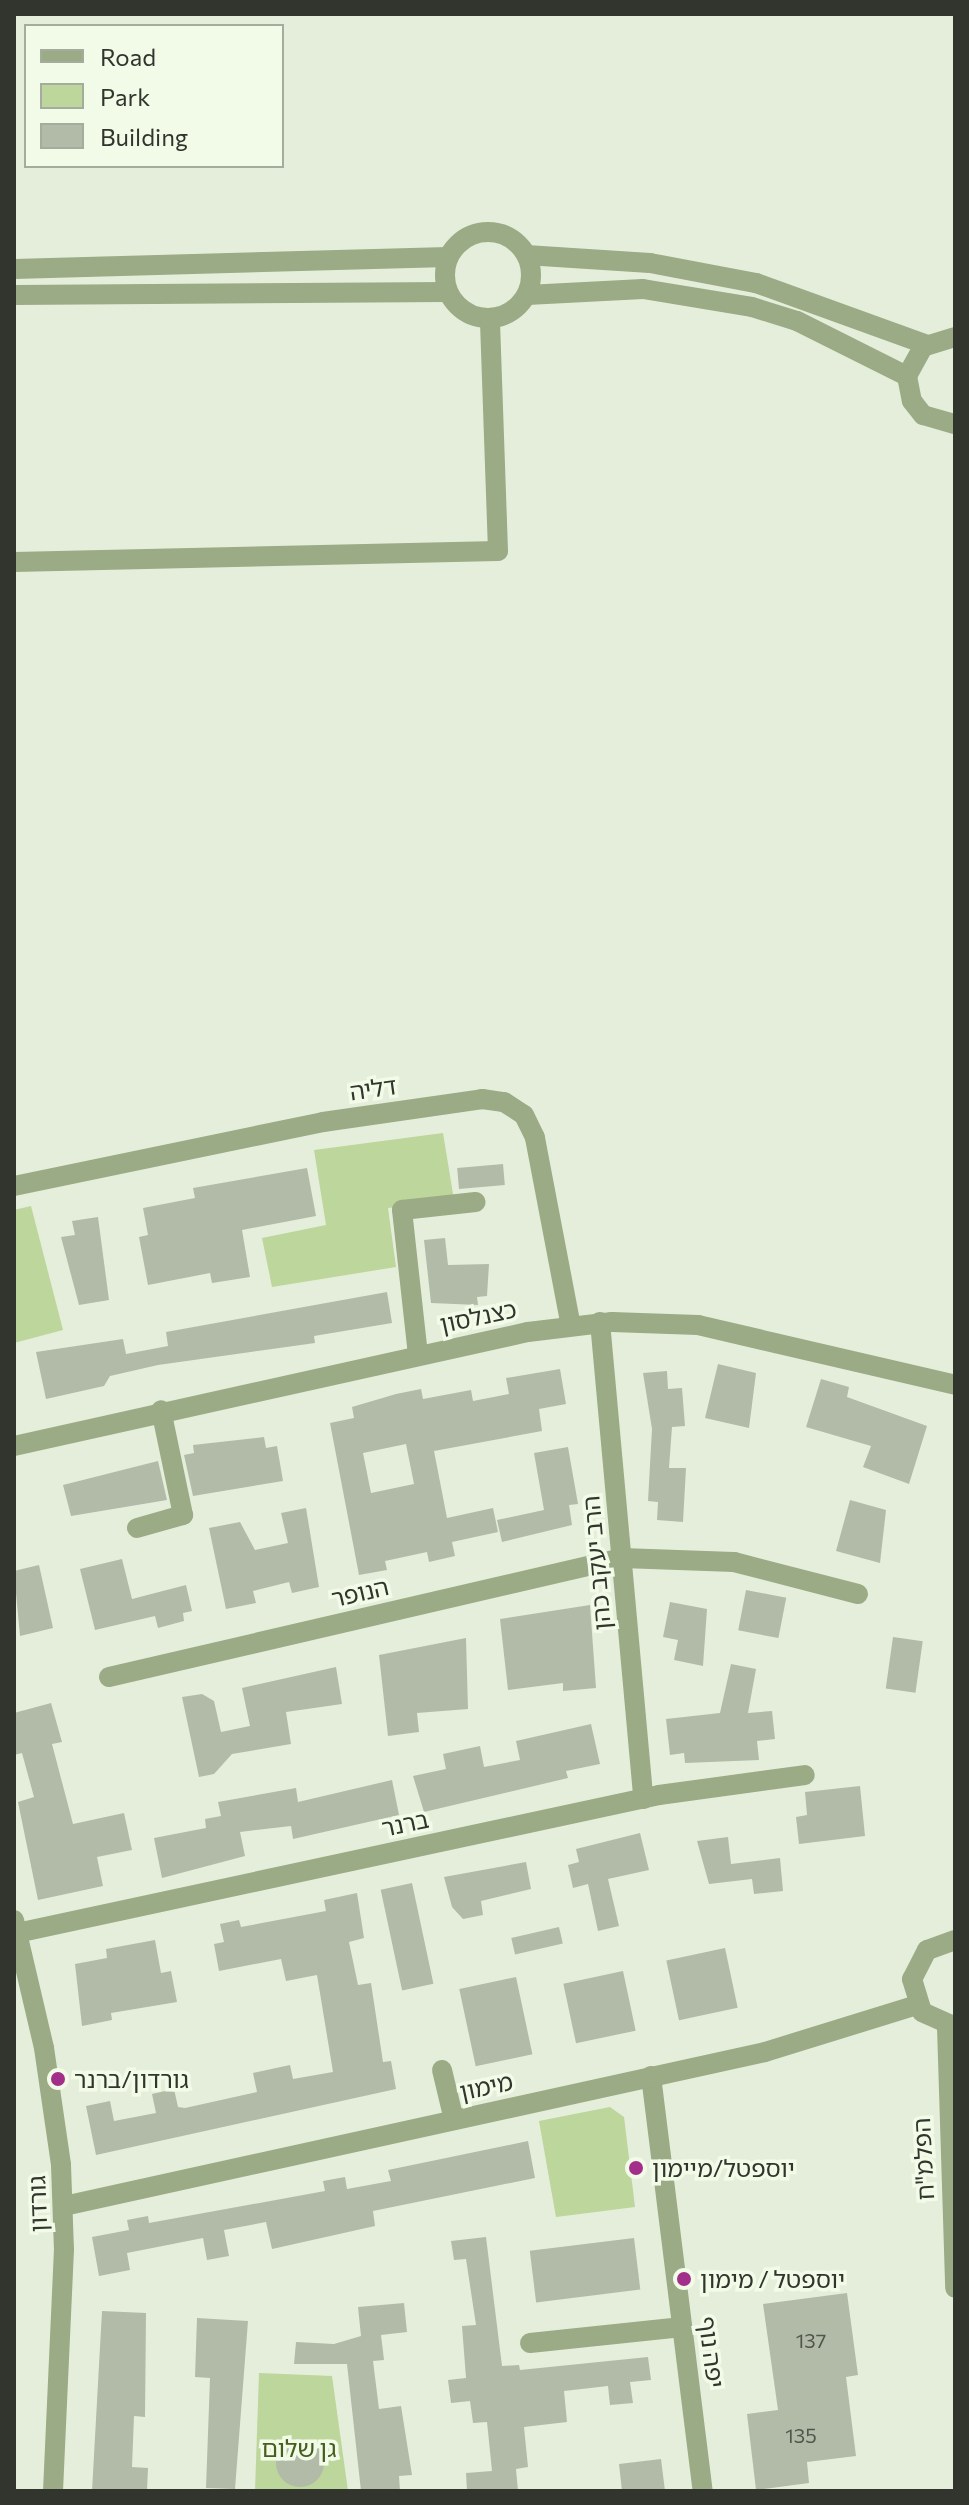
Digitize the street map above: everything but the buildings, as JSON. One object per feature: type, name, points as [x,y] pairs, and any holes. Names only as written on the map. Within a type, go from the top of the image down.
[{"type":"street","points":[[907,376],[797,321],[752,307],[643,289],[527,295],[509,313],[490,319],[467,314],[448,292],[448,257],[460,242],[483,232],[508,237],[526,255],[650,263],[756,283],[927,345],[955,337]]},
{"type":"street","points":[[526,255],[527,295]]},
{"type":"street","points":[[14,269],[448,257]]},
{"type":"street","points":[[14,295],[448,292]]},
{"type":"street","points":[[14,562],[498,551],[490,319]]},
{"type":"street","points":[[927,345],[907,376],[912,401],[923,415],[955,424]]},
{"type":"street","name":"דליה","points":[[14,1186],[323,1122],[482,1099],[504,1102],[524,1115],[535,1138],[571,1326]]},
{"type":"street","points":[[418,1355],[402,1210],[476,1202]]},
{"type":"street","name":"כצנלסון","points":[[14,1446],[161,1410],[418,1355],[600,1322],[698,1325],[955,1385]]},
{"type":"street","name":"הרב יעקב כהן","points":[[600,1322],[643,1799]]},
{"type":"street","points":[[137,1528],[183,1515],[161,1410]]},
{"type":"street","name":"הנופר","points":[[109,1677],[622,1558],[734,1562],[858,1594]]},
{"type":"street","name":"ברנר","points":[[16,1926],[643,1799],[805,1775]]},
{"type":"street","name":"גורדון","points":[[16,1926],[51,2086],[64,2206],[53,2491]]},
{"type":"street","points":[[951,2027],[917,2005],[912,1979],[917,1963],[935,1945],[955,1940]]},
{"type":"street","name":"מימון","points":[[64,2206],[765,2052],[917,2005]]},
{"type":"street","name":"הפלמ\"ח","points":[[951,2027],[955,2288]]},
{"type":"street","points":[[442,2070],[454,2120]]},
{"type":"street","name":"יפה נוף","points":[[651,2076],[703,2491]]},
{"type":"street","points":[[530,2343],[682,2327]]},
{"type":"green space","points":[[443,1133],[454,1200],[388,1208],[396,1267],[272,1287],[262,1238],[326,1225],[314,1150]]},
{"type":"green space","points":[[31,1206],[63,1330],[14,1343],[14,1210]]},
{"type":"green space","points":[[610,2107],[624,2117],[635,2207],[556,2217],[539,2121]]},
{"type":"green space","name":"גן שלום","points":[[259,2373],[332,2376],[348,2491],[255,2491]]},
{"type":"place","name":"גורדון/ברנר","points":[[58,2079]]},
{"type":"place","name":"יוספטל/מיימון","points":[[636,2168]]},
{"type":"place","name":"יוספטל / מימון","points":[[684,2279]]}]
